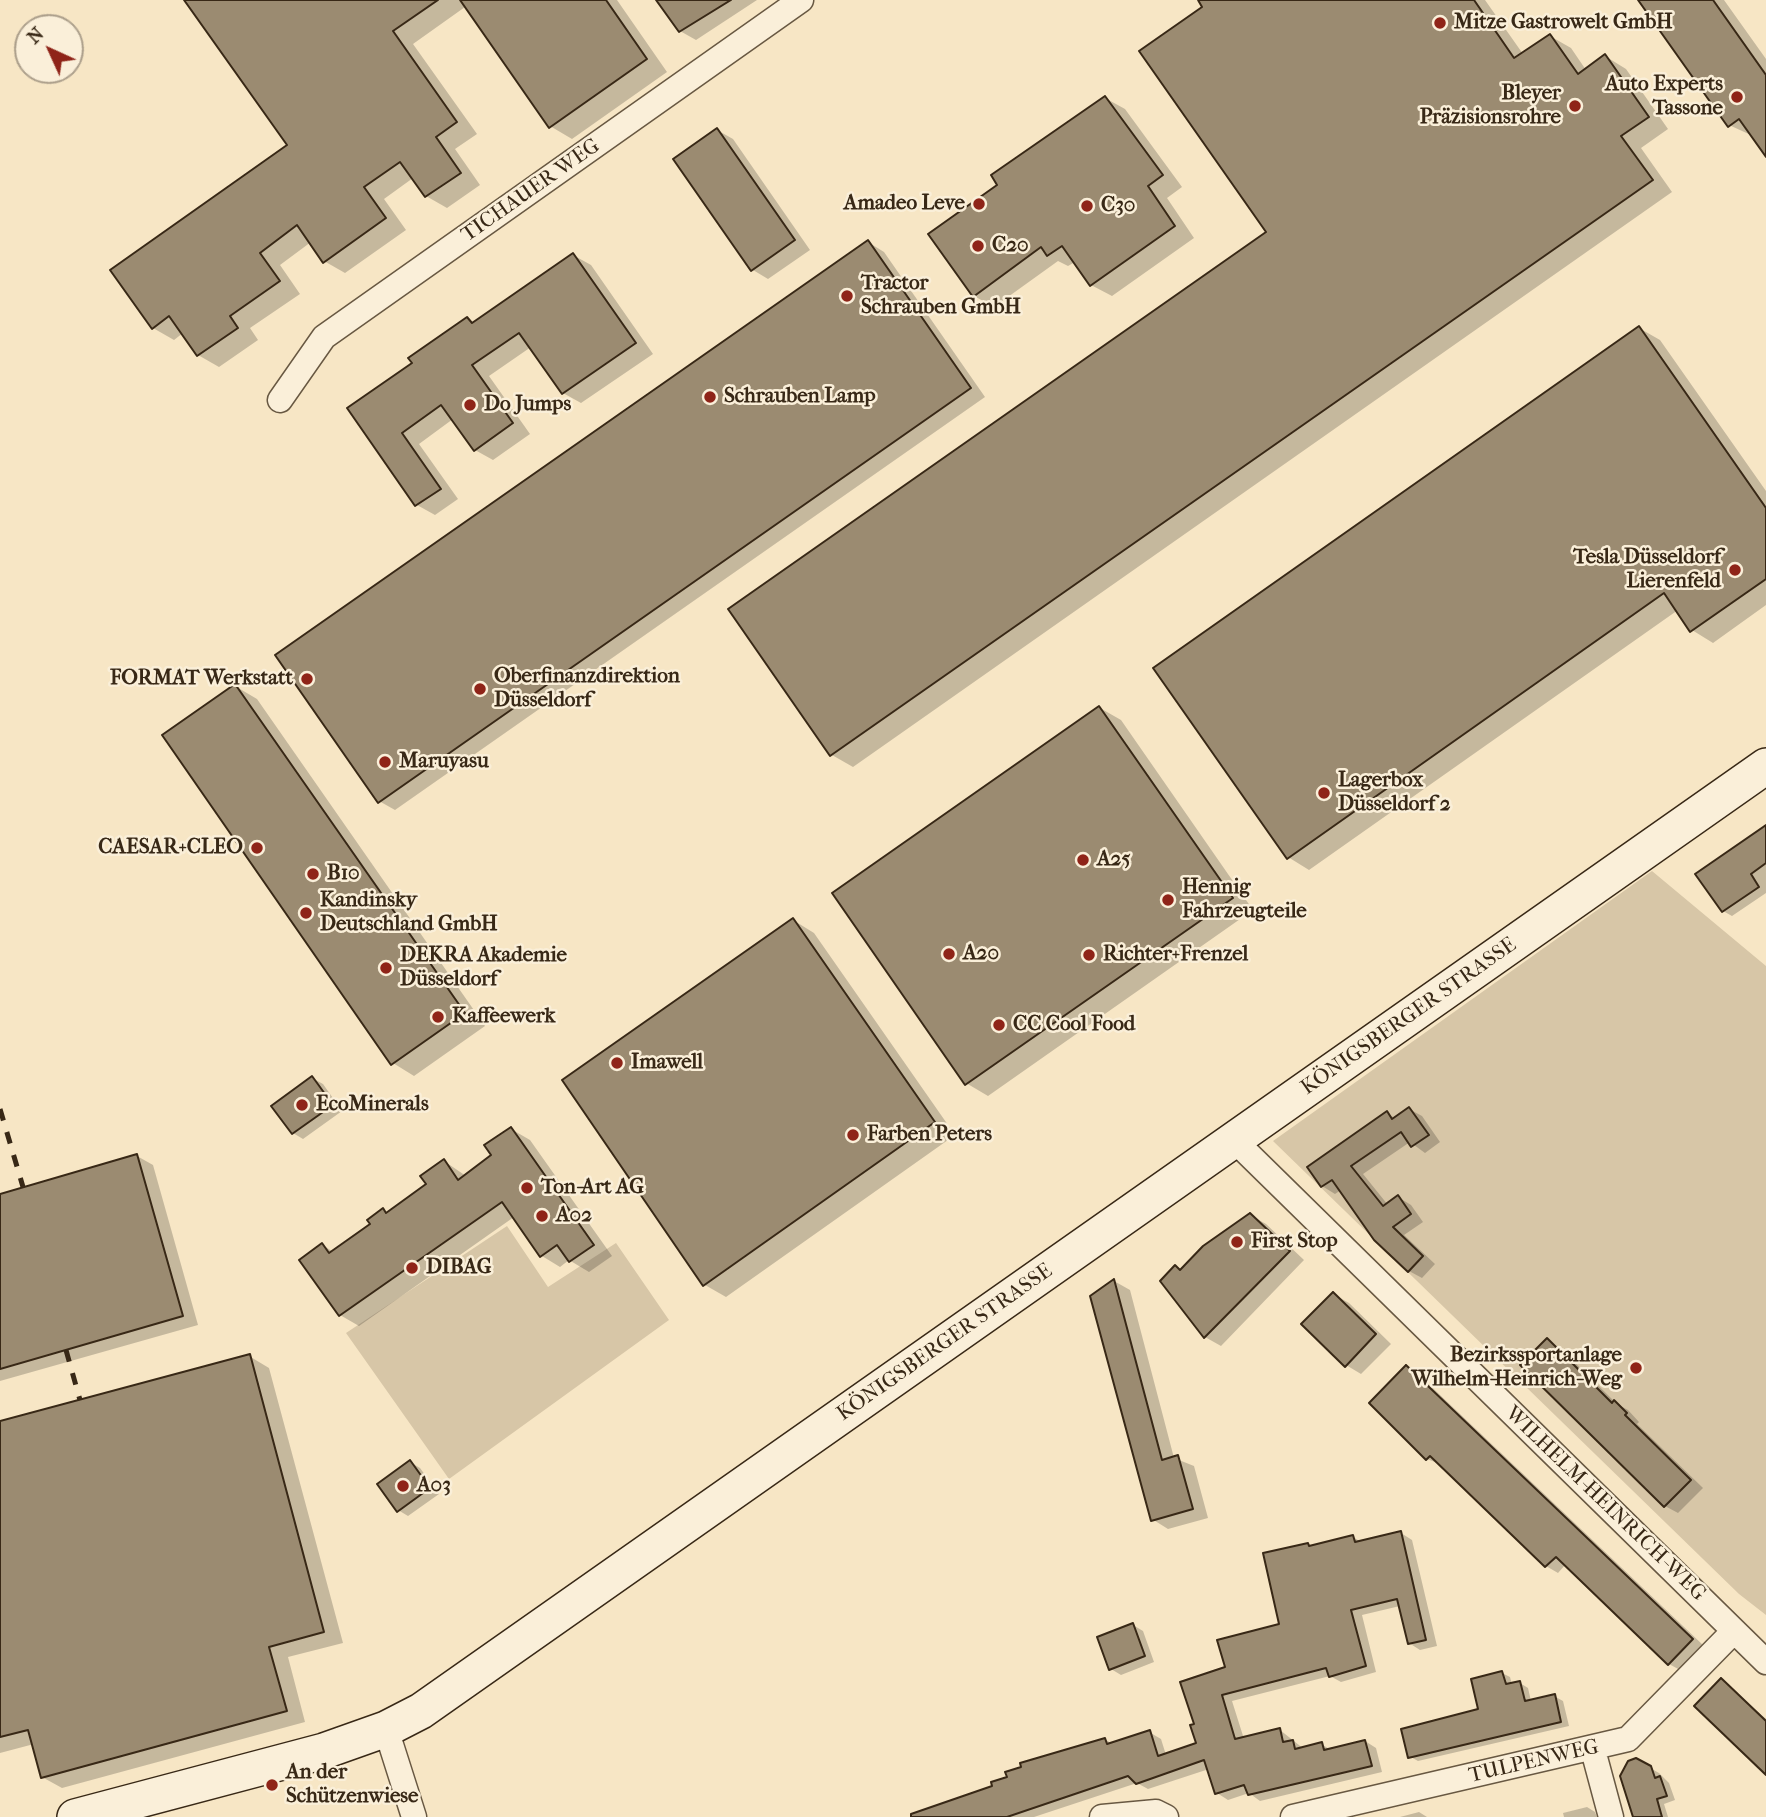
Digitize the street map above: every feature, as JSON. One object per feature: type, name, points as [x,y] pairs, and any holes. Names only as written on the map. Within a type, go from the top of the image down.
[{"type":"main road","name":"KÖNIGSBERGER STRASSE","points":[[75,1817],[324,1751],[386,1729],[456,1689],[1766,766]]},
{"type":"street","name":"TICHAUER WEG","points":[[280,400],[324,337],[801,0]]},
{"type":"street","name":"WILHELM-HEINRICH-WEG","points":[[1234,1140],[1766,1662]]},
{"type":"street","name":"TULPENWEG","points":[[1305,1816],[1593,1750],[1628,1739],[1734,1632]]},
{"type":"street","points":[[386,1729],[414,1817]]},
{"type":"street","points":[[1593,1750],[1611,1817]]},
{"type":"street","points":[[1102,1817],[1156,1812],[1166,1817]]},
{"type":"shaded area","name":"Bezirkssportanlage Wilhelm-Heinrich-Weg","points":[[1652,871],[1766,966],[1766,1615],[1739,1594],[1273,1141]]},
{"type":"shaded area","points":[[507,1226],[548,1287],[616,1243],[669,1320],[449,1479],[346,1333]]},
{"type":"building","points":[[184,0],[438,0],[393,31],[457,122],[436,137],[461,173],[425,197],[400,162],[364,187],[386,218],[323,263],[297,225],[260,253],[280,281],[230,316],[238,328],[197,356],[169,316],[152,329],[110,270],[287,145]]},
{"type":"building","points":[[460,0],[606,0],[647,59],[549,128]]},
{"type":"building","points":[[656,0],[731,0],[679,32]]},
{"type":"building","points":[[1198,0],[1474,0],[1514,58],[1550,34],[1578,74],[1605,54],[1649,117],[1621,136],[1653,180],[830,756],[728,609],[1266,232],[1139,51],[1202,7]]},
{"type":"building","name":"Auto Experts Tassone","points":[[1638,0],[1713,0],[1766,75],[1766,157],[1739,119],[1728,127]]},
{"type":"building","name":"C30","points":[[1105,96],[1163,175],[1148,186],[1175,226],[1090,286],[1062,246],[1047,256],[1041,247],[973,297],[928,234],[997,185],[991,175]]},
{"type":"building","points":[[717,128],[795,240],[751,271],[673,159]]},
{"type":"building","points":[[868,240],[971,388],[378,803],[275,655]]},
{"type":"building","points":[[573,253],[636,343],[562,394],[519,333],[472,365],[513,423],[474,451],[441,405],[402,433],[441,489],[415,506],[347,408],[412,363],[408,358],[467,317],[472,323]]},
{"type":"building","points":[[1639,326],[1766,508],[1766,579],[1690,632],[1664,593],[1287,859],[1153,668]]},
{"type":"building","name":"B10","points":[[235,684],[465,1013],[391,1065],[162,735]]},
{"type":"building","name":"A25","points":[[1099,706],[1233,898],[965,1085],[832,893]]},
{"type":"building","points":[[1766,825],[1766,863],[1751,874],[1759,887],[1722,912],[1695,874]]},
{"type":"building","points":[[793,918],[935,1122],[703,1286],[562,1080]]},
{"type":"building","name":"EcoMinerals","points":[[312,1076],[333,1105],[292,1134],[271,1106]]},
{"type":"building","points":[[1409,1107],[1429,1135],[1411,1147],[1401,1132],[1351,1166],[1383,1206],[1398,1195],[1411,1214],[1393,1227],[1423,1256],[1408,1272],[1374,1240],[1332,1180],[1321,1187],[1307,1167],[1387,1111],[1392,1119]]},
{"type":"building","points":[[511,1127],[594,1245],[569,1262],[557,1245],[540,1257],[502,1202],[339,1316],[299,1260],[322,1243],[329,1253],[370,1224],[367,1220],[383,1208],[386,1213],[426,1184],[420,1176],[444,1159],[458,1180],[491,1155],[484,1145]]},
{"type":"building","points":[[137,1154],[183,1316],[0,1369],[0,1194]]},
{"type":"building","points":[[1250,1213],[1290,1251],[1204,1338],[1160,1281],[1175,1265],[1180,1270],[1203,1246]]},
{"type":"building","points":[[1114,1279],[1162,1460],[1178,1455],[1193,1509],[1151,1521],[1090,1296]]},
{"type":"building","points":[[1333,1292],[1376,1334],[1345,1367],[1301,1324]]},
{"type":"building","points":[[1547,1338],[1612,1403],[1614,1400],[1627,1413],[1625,1415],[1691,1480],[1664,1507],[1520,1365]]},
{"type":"building","points":[[250,1354],[324,1632],[269,1647],[287,1711],[41,1778],[28,1730],[0,1737],[0,1421]]},
{"type":"building","points":[[1406,1365],[1693,1639],[1668,1665],[1556,1557],[1545,1567],[1430,1456],[1426,1460],[1369,1403]]},
{"type":"building","name":"A03","points":[[410,1460],[430,1488],[397,1512],[377,1484]]},
{"type":"building","points":[[1401,1531],[1426,1640],[1408,1644],[1397,1599],[1351,1610],[1366,1666],[1329,1677],[1326,1668],[1222,1695],[1235,1739],[1280,1728],[1283,1742],[1293,1740],[1295,1749],[1322,1742],[1324,1750],[1365,1740],[1372,1766],[1248,1795],[1244,1785],[1215,1794],[1204,1760],[1136,1784],[1128,1776],[1007,1817],[911,1817],[911,1814],[992,1786],[991,1782],[1007,1777],[1005,1772],[1021,1767],[1020,1763],[1105,1738],[1107,1744],[1150,1730],[1158,1756],[1196,1743],[1190,1725],[1194,1724],[1180,1682],[1225,1667],[1217,1640],[1279,1624],[1263,1553],[1308,1543],[1309,1546],[1353,1535],[1355,1542]]},
{"type":"building","points":[[1133,1623],[1145,1656],[1109,1670],[1097,1637]]},
{"type":"building","points":[[1502,1671],[1506,1684],[1520,1681],[1525,1701],[1555,1694],[1561,1722],[1408,1758],[1401,1729],[1478,1709],[1471,1679]]},
{"type":"building","points":[[1721,1678],[1766,1721],[1766,1775],[1694,1706]]},
{"type":"building","points":[[1636,1758],[1651,1766],[1655,1778],[1660,1776],[1667,1796],[1657,1799],[1662,1817],[1633,1817],[1620,1776],[1628,1761]]},
{"type":"railway","points":[[0,1109],[23,1187]]},
{"type":"railway","points":[[66,1350],[80,1400]]},
{"type":"place","name":"Mitze Gastrowelt GmbH","points":[[1440,23]]},
{"type":"place","name":"Auto Experts Tassone","points":[[1737,97]]},
{"type":"place","name":"Bleyer Präzisionsrohre","points":[[1575,106]]},
{"type":"place","name":"Amadeo Leve","points":[[979,204]]},
{"type":"place","name":"C30","points":[[1087,206]]},
{"type":"place","name":"C20","points":[[978,246]]},
{"type":"place","name":"Tractor Schrauben GmbH","points":[[847,296]]},
{"type":"place","name":"Schrauben Lamp","points":[[710,397]]},
{"type":"place","name":"Do Jumps","points":[[470,405]]},
{"type":"place","name":"Tesla Düsseldorf Lierenfeld","points":[[1735,570]]},
{"type":"place","name":"FORMAT Werkstatt","points":[[307,679]]},
{"type":"place","name":"Oberfinanzdirektion Düsseldorf","points":[[480,689]]},
{"type":"place","name":"Maruyasu","points":[[385,762]]},
{"type":"place","name":"Lagerbox Düsseldorf 2","points":[[1324,793]]},
{"type":"place","name":"CAESAR+CLEO","points":[[257,848]]},
{"type":"place","name":"A25","points":[[1083,860]]},
{"type":"place","name":"B10","points":[[313,874]]},
{"type":"place","name":"Hennig Fahrzeugteile","points":[[1168,900]]},
{"type":"place","name":"Kandinsky Deutschland GmbH","points":[[306,913]]},
{"type":"place","name":"A20","points":[[949,954]]},
{"type":"place","name":"Richter+Frenzel","points":[[1089,955]]},
{"type":"place","name":"DEKRA Akademie Düsseldorf","points":[[386,968]]},
{"type":"place","name":"Kaffeewerk","points":[[438,1017]]},
{"type":"place","name":"CC Cool Food","points":[[999,1025]]},
{"type":"place","name":"Imawell","points":[[617,1063]]},
{"type":"place","name":"EcoMinerals","points":[[302,1105]]},
{"type":"place","name":"Farben Peters","points":[[853,1135]]},
{"type":"place","name":"Ton-Art AG","points":[[527,1188]]},
{"type":"place","name":"A02","points":[[542,1216]]},
{"type":"place","name":"First Stop","points":[[1237,1242]]},
{"type":"place","name":"DIBAG","points":[[412,1268]]},
{"type":"place","name":"Bezirkssportanlage Wilhelm-Heinrich-Weg","points":[[1636,1368]]},
{"type":"place","name":"A03","points":[[403,1486]]},
{"type":"place","name":"An der Schützenwiese","points":[[272,1785]]}]
